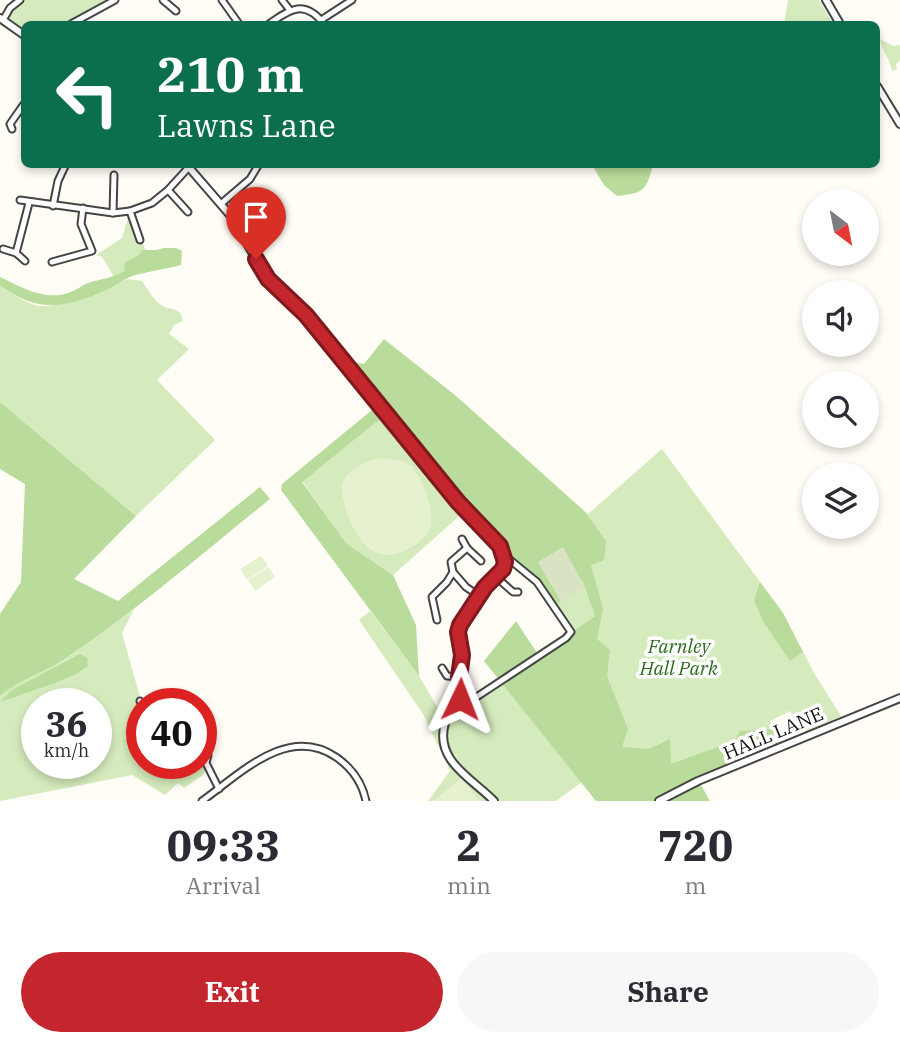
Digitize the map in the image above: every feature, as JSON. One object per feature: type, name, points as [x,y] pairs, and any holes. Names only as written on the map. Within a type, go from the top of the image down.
[{"type":"street","points":[[19,0],[2,19],[21,33]]},
{"type":"street","points":[[76,21],[115,0]]},
{"type":"street","points":[[163,0],[176,11]]},
{"type":"street","points":[[222,0],[237,21]]},
{"type":"street","points":[[282,0],[289,9]]},
{"type":"street","points":[[324,21],[352,0]]},
{"type":"street","points":[[826,0],[838,21]]},
{"type":"street","points":[[274,21],[289,9],[306,6],[322,21]]},
{"type":"street","points":[[880,91],[900,124]]},
{"type":"street","points":[[12,129],[10,124],[21,108]]},
{"type":"street","points":[[53,206],[58,181],[64,168]]},
{"type":"street","points":[[20,200],[113,213],[130,211],[152,203],[168,190],[185,168]]},
{"type":"street","points":[[189,168],[222,203],[268,279],[318,329],[458,502],[495,539],[504,555],[505,562],[496,577],[479,596],[460,625],[460,699],[457,708],[445,721],[445,749],[453,765],[494,801]]},
{"type":"street","points":[[222,203],[250,179],[257,168]]},
{"type":"street","points":[[113,213],[114,176]]},
{"type":"street","points":[[168,190],[185,212]]},
{"type":"street","points":[[16,253],[29,203]]},
{"type":"street","points":[[52,262],[92,251],[81,224],[83,208]]},
{"type":"street","points":[[130,211],[140,240]]},
{"type":"street","points":[[3,249],[16,253],[25,261]]},
{"type":"street","points":[[462,539],[481,561]]},
{"type":"street","points":[[467,548],[451,562],[453,572],[466,587],[479,596]]},
{"type":"street","points":[[460,699],[472,700],[571,632],[537,582],[504,555]]},
{"type":"street","points":[[437,620],[432,597],[453,572]]},
{"type":"street","points":[[496,577],[516,592],[509,599]]},
{"type":"street","points":[[442,668],[447,676],[459,677]]},
{"type":"street","name":"HALL LANE","points":[[659,801],[698,781],[900,698]]},
{"type":"street","points":[[202,801],[270,754],[297,746],[310,746],[328,752],[351,769],[359,781],[366,801]]},
{"type":"street","points":[[214,779],[219,789]]},
{"type":"green space","points":[[20,0],[103,0],[106,5],[77,21],[21,21],[21,33],[3,20]]},
{"type":"green space","points":[[788,0],[819,0],[831,21],[784,21]]},
{"type":"green space","points":[[880,39],[894,46],[900,45],[897,69],[892,71]]},
{"type":"green space","points":[[594,168],[652,168],[646,185],[633,194],[617,196],[604,185]]},
{"type":"green space","points":[[130,211],[149,259],[114,277],[102,257],[96,255],[122,238]]},
{"type":"green space","points":[[164,248],[182,251],[181,265],[132,276],[108,289],[66,304],[27,301],[0,285],[0,277],[33,292],[59,295],[125,271],[124,263],[139,255],[142,250]]},
{"type":"green space","points":[[127,279],[142,281],[158,303],[182,316],[183,321],[174,325],[169,334],[189,349],[157,380],[215,440],[136,516],[0,402],[0,285],[28,302],[46,306],[83,297]]},
{"type":"green space","points":[[384,339],[456,396],[586,513],[606,541],[604,560],[591,565],[603,609],[597,639],[610,650],[607,676],[628,729],[622,747],[649,749],[670,739],[671,764],[734,741],[740,731],[772,729],[778,744],[697,778],[710,801],[596,801],[484,661],[516,621],[539,656],[595,616],[583,581],[538,562],[561,601],[557,603],[551,597],[548,598],[537,582],[504,555],[386,414],[302,482],[347,544],[393,575],[416,625],[419,676],[281,490],[282,484],[378,405],[341,359],[364,364]]},
{"type":"green space","name":"Farnley Hall Park","points":[[456,396],[588,514],[662,449],[783,613],[814,673],[841,716],[806,732],[790,711],[770,721],[778,744],[596,801],[582,782],[556,801],[428,801],[450,771],[423,714],[359,620],[370,611],[419,676],[445,720],[460,699],[472,700],[571,632],[548,598]]},
{"type":"green space","points":[[0,402],[136,516],[74,579],[118,601],[260,487],[270,499],[92,640],[57,664],[15,685],[0,696],[0,614],[21,582],[25,484],[0,469]]},
{"type":"green space","points":[[385,414],[466,510],[393,575],[347,544],[302,481]]},
{"type":"green space","points":[[380,458],[411,466],[425,489],[431,510],[430,529],[426,535],[403,552],[392,555],[372,550],[363,543],[349,518],[342,494],[347,475],[363,464]]},
{"type":"green space","points":[[563,547],[585,587],[561,601],[538,562]]},
{"type":"green space","points":[[261,556],[268,566],[247,580],[240,569]]},
{"type":"green space","points":[[269,567],[275,577],[255,591],[248,580]]},
{"type":"green space","points":[[760,582],[783,613],[803,652],[790,661],[764,623],[754,600]]},
{"type":"green space","points":[[134,609],[122,633],[137,688],[126,688],[126,776],[112,779],[112,688],[21,688],[21,779],[112,779],[0,801],[0,696],[10,687],[63,661]]},
{"type":"green space","points":[[80,654],[87,658],[88,666],[76,674],[41,688],[21,688],[21,695],[0,702],[12,690]]},
{"type":"green space","points":[[461,778],[480,801],[434,801]]},
{"type":"green space","points":[[139,779],[197,779],[184,788],[178,783],[165,795]]},
{"type":"route","points":[[256,259],[268,279],[306,315],[458,502],[500,546],[505,562],[503,569],[485,587],[458,632],[462,655],[459,671],[460,699]]}]
